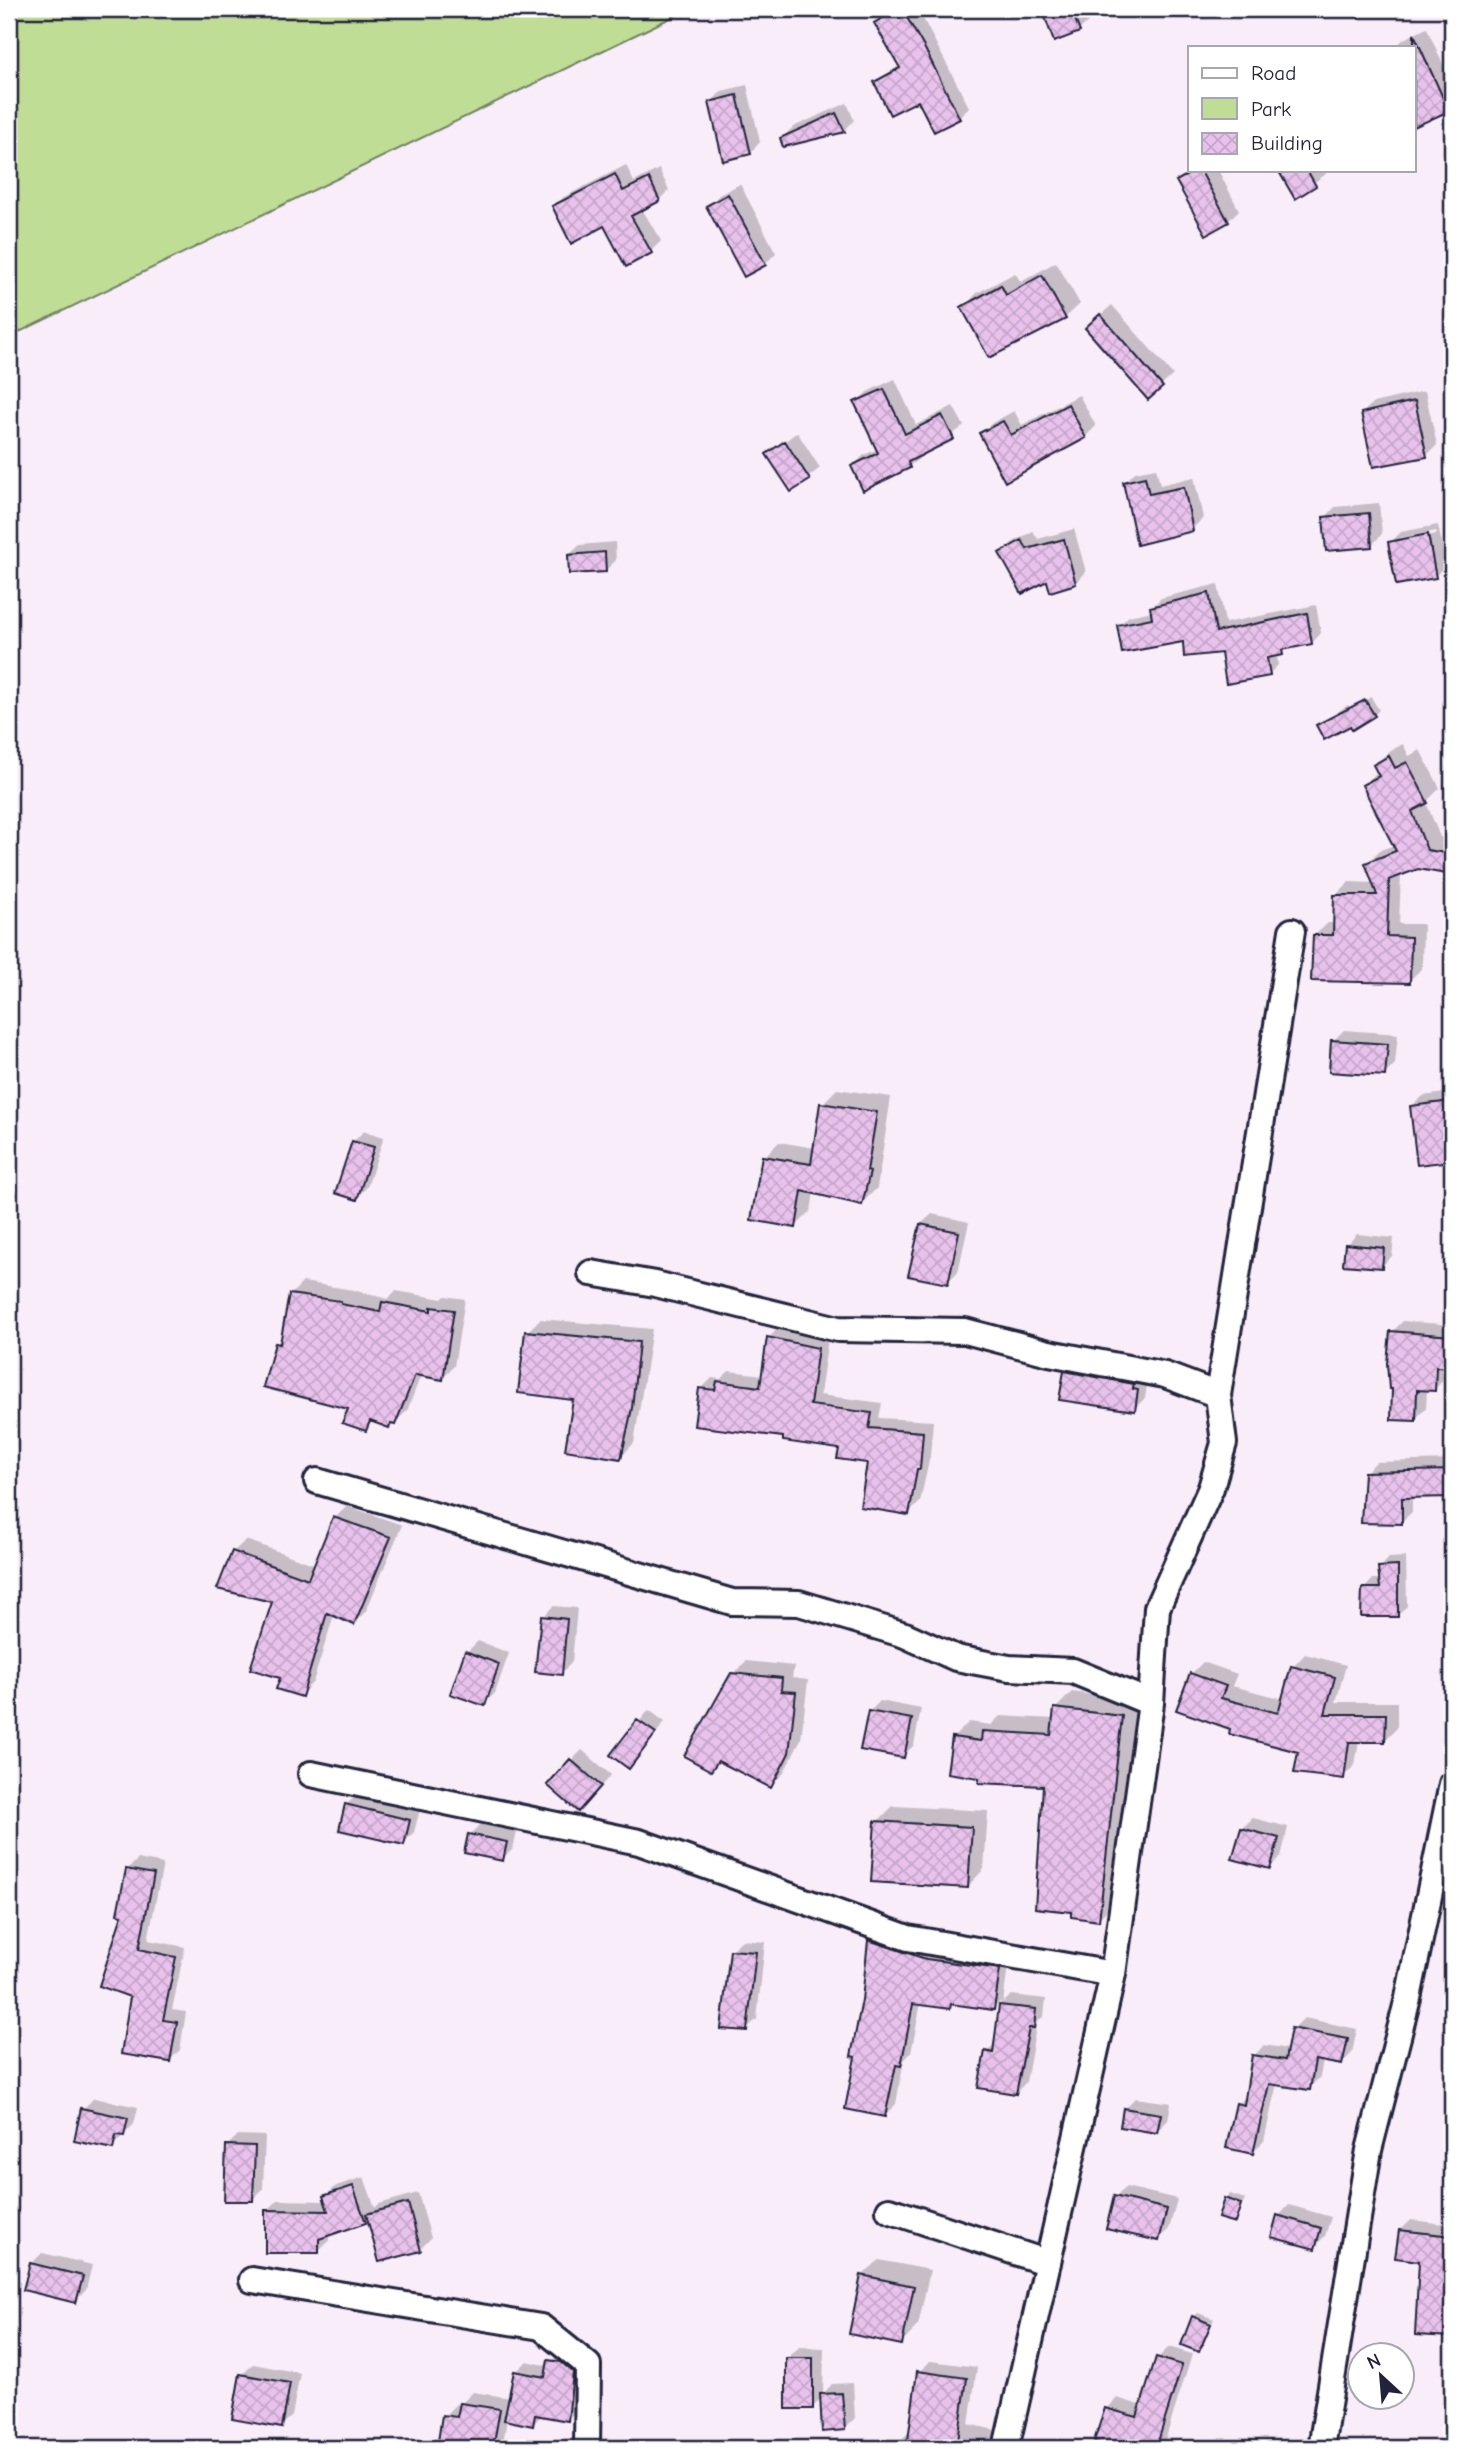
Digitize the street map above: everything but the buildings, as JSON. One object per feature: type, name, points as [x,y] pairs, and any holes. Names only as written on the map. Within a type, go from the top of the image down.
[{"type":"street","points":[[1006,2448],[1113,1974],[1151,1703],[1157,1608],[1201,1514],[1224,1443],[1218,1395],[1292,931]]},
{"type":"street","points":[[591,1273],[654,1284],[838,1329],[965,1331],[1049,1353],[1165,1375],[1218,1395]]},
{"type":"street","points":[[317,1481],[732,1602],[799,1603],[905,1634],[956,1658],[1009,1668],[1073,1671],[1151,1703]]},
{"type":"street","points":[[311,1774],[639,1842],[908,1938],[1113,1974]]},
{"type":"street","points":[[1321,2448],[1369,2150],[1408,1998],[1452,1784]]},
{"type":"street","points":[[889,2210],[1048,2263]]},
{"type":"street","points":[[252,2280],[541,2327],[588,2365],[587,2448]]},
{"type":"green space","points":[[9,9],[689,9],[9,337]]}]
